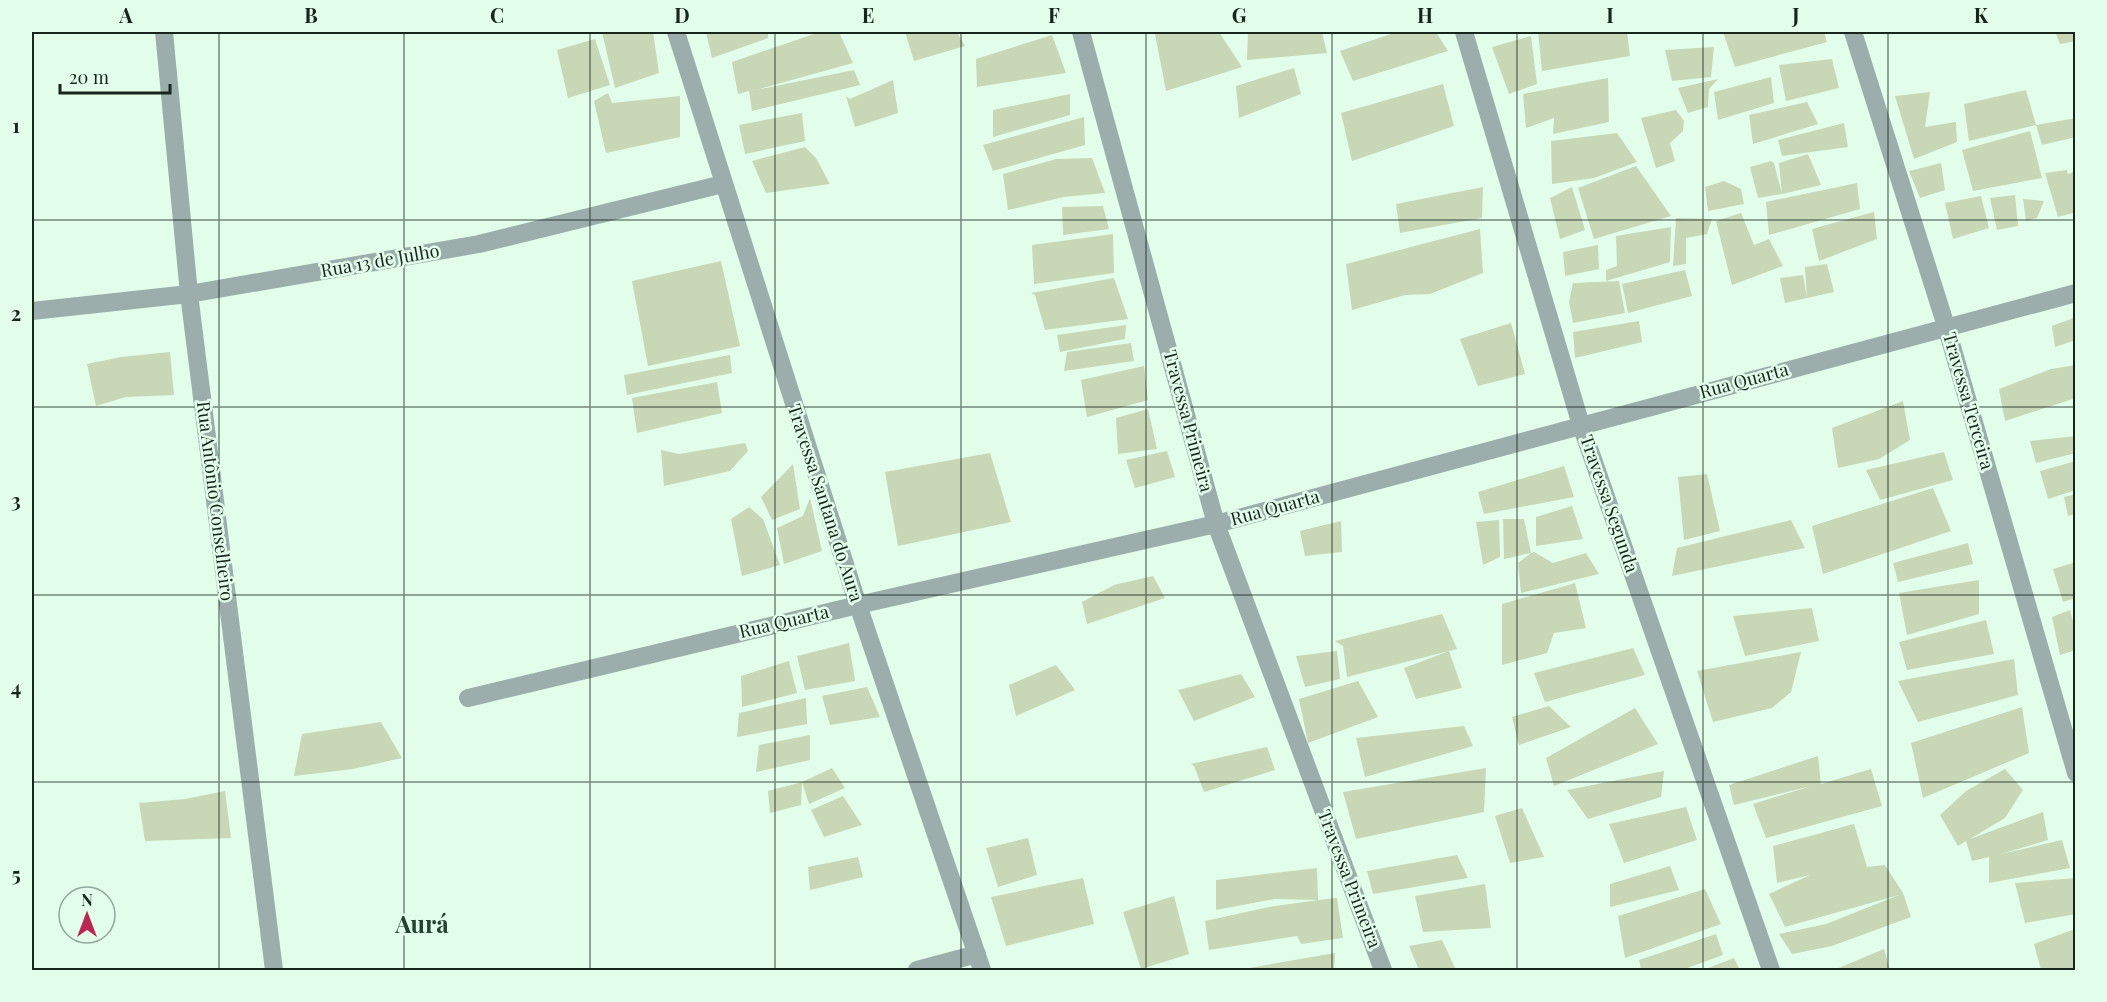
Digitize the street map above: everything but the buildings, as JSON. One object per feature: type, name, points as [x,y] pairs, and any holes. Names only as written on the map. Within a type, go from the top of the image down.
[{"type":"street","name":"Rua Antônio Conselheiro","points":[[164,32],[189,294],[274,970]]},
{"type":"street","name":"Travessa Santana do Aura","points":[[676,32],[858,605],[980,962]]},
{"type":"street","name":"Travessa Primeira","points":[[1081,32],[1216,524],[1383,970]]},
{"type":"street","name":"Travessa Segunda","points":[[1464,32],[1581,425],[1771,970]]},
{"type":"street","name":"Travessa Terceira","points":[[1853,32],[1946,326],[2076,773]]},
{"type":"street","name":"Rua 13 de Julho","points":[[32,311],[189,294],[478,244],[723,184]]},
{"type":"street","name":"Rua Quarta","points":[[468,698],[858,605],[1216,524],[1946,326],[2076,293]]},
{"type":"street","points":[[917,970],[980,962]]},
{"type":"district","name":"Aurá","points":[[422,925]]}]
